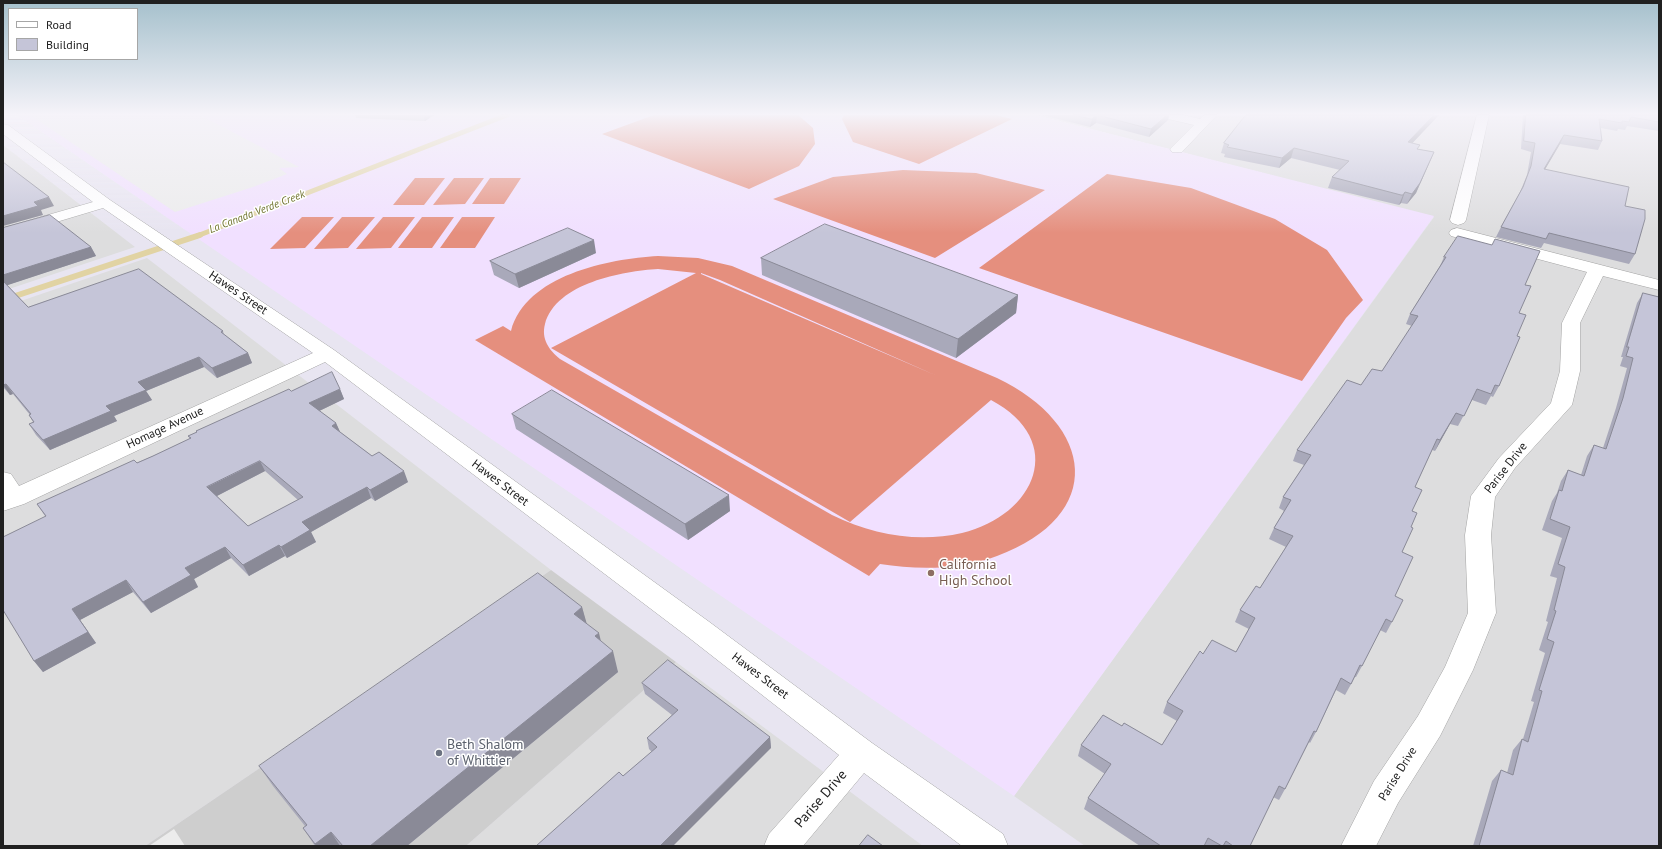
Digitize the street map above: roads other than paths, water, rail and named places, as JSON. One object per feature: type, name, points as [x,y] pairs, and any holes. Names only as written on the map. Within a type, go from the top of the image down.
[{"type":"street","name":"Hawes Street","points":[[40,155],[106,203],[328,354],[862,753],[992,846]]},
{"type":"street","points":[[1474,155],[1458,226],[1597,269],[1659,285]]},
{"type":"street","points":[[3,233],[106,203]]},
{"type":"street","name":"Parise Drive","points":[[1358,846],[1386,792],[1429,726],[1458,670],[1482,613],[1478,535],[1483,496],[1507,463],[1561,405],[1570,371],[1571,323],[1597,269]]},
{"type":"street","name":"Homage Avenue","points":[[7,494],[328,354]]},
{"type":"street","name":"Parise Drive","points":[[781,846],[862,753]]},
{"type":"waterway","name":"La Canada Verde Creek","points":[[197,236],[405,155]]},
{"type":"waterway","name":"La Canada Verde Creek","points":[[3,300],[197,236]]},
{"type":"place","name":"California High School","points":[[931,573]]},
{"type":"place","name":"Beth Shalom of Whittier","points":[[439,753]]}]
